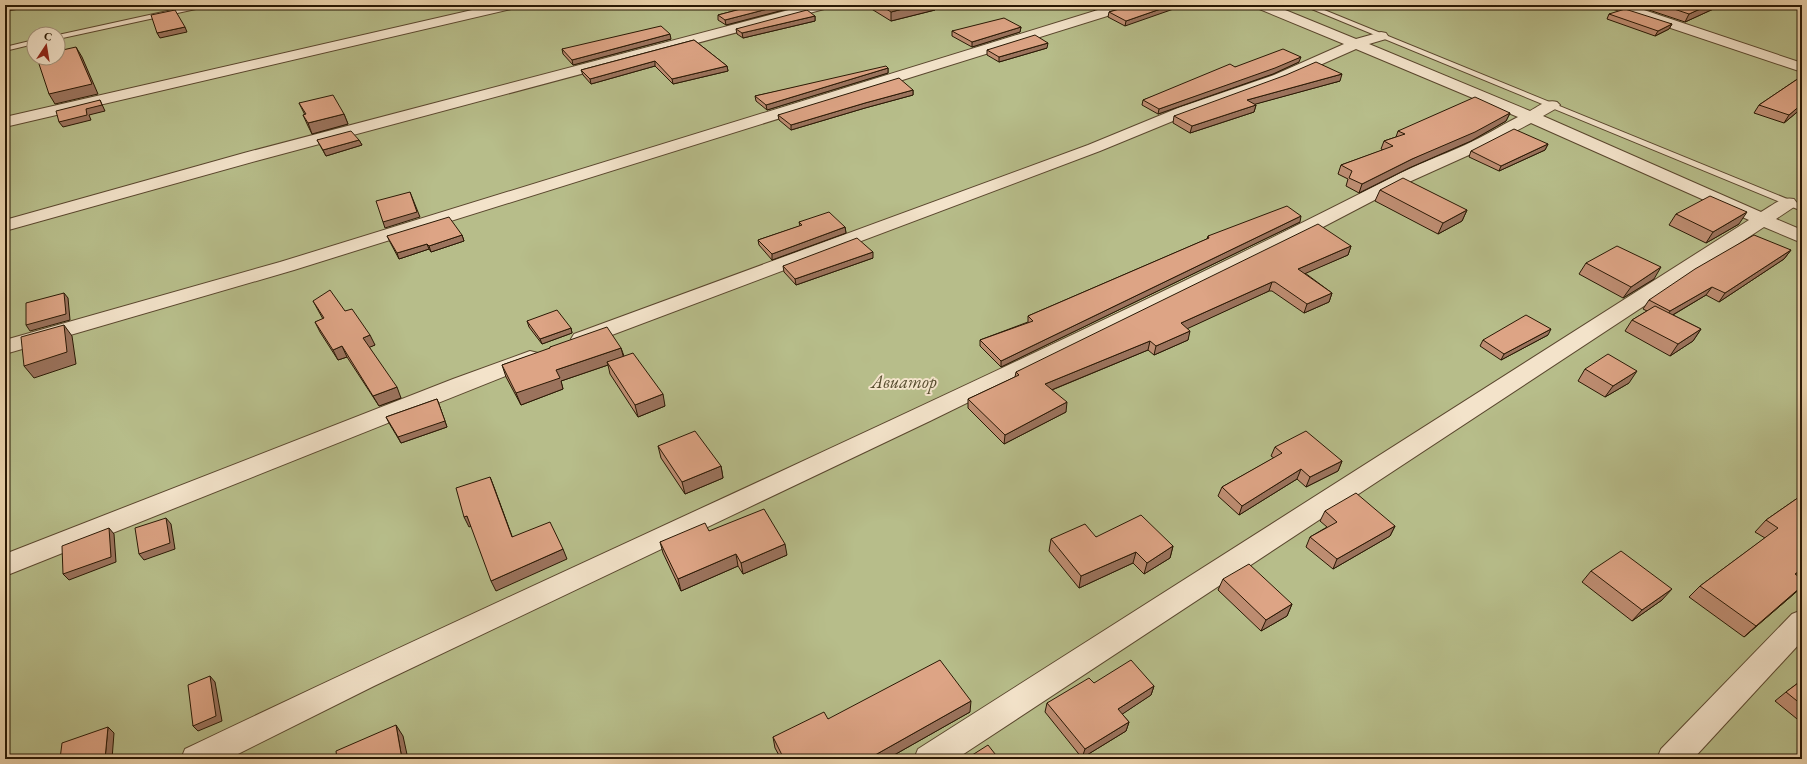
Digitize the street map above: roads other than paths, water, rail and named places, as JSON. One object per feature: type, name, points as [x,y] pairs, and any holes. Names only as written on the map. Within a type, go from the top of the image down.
[{"type":"street","points":[[5,7],[17,5]]},
{"type":"street","points":[[5,122],[511,5]]},
{"type":"street","points":[[5,226],[250,156],[823,5]]},
{"type":"street","points":[[5,347],[287,266],[1128,5]]},
{"type":"street","points":[[1262,5],[1531,117],[1802,237]]},
{"type":"street","points":[[1616,5],[1802,68]]},
{"type":"street","points":[[5,565],[460,384],[1087,150],[1184,111],[1279,78],[1356,44],[1381,36]]},
{"type":"street","points":[[196,759],[364,677],[922,415],[1272,246],[1403,178],[1474,148],[1552,105]]},
{"type":"street","points":[[929,759],[1146,620],[1542,361],[1763,220],[1795,206]]},
{"type":"street","points":[[1672,759],[1802,622]]},
{"type":"lane","points":[[66,35],[205,5]]},
{"type":"lane","points":[[1306,5],[1795,206]]},
{"type":"lane","points":[[5,49],[26,44]]},
{"type":"park label","name":"Авиатор","points":[[904,382]]}]
